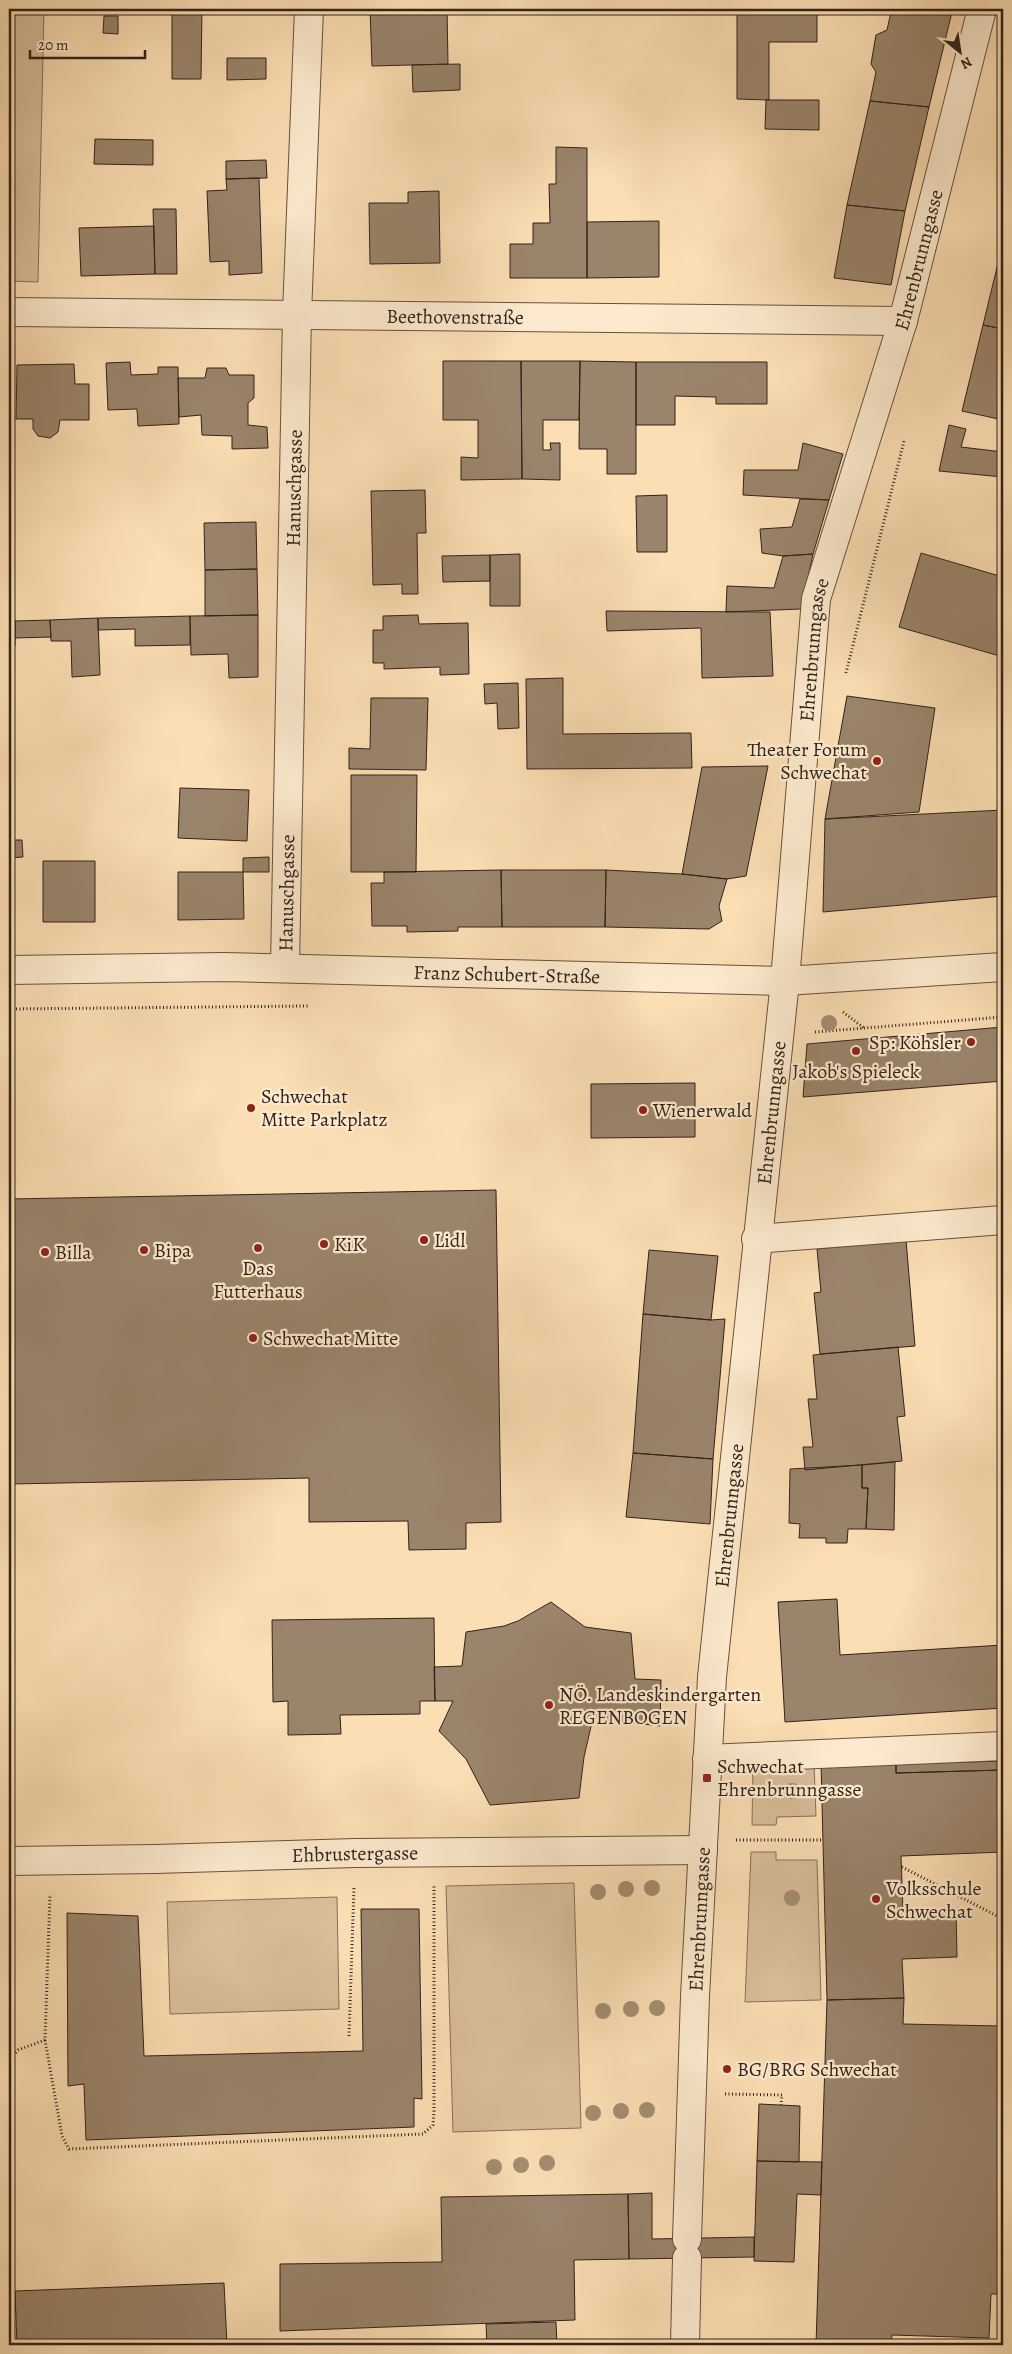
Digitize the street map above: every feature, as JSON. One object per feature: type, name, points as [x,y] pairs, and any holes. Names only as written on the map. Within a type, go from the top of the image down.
[{"type":"street","name":"Hanuschgasse","points":[[285,968],[297,314],[309,9]]},
{"type":"street","name":"Ehrenbrunngasse","points":[[685,2345],[695,1996],[712,1677],[756,1239],[785,981],[816,599],[903,320],[982,9]]},
{"type":"street","name":"Beethovenstraße","points":[[9,312],[903,320]]},
{"type":"street","name":"Franz Schubert-Straße","points":[[9,970],[285,968],[785,981],[1003,967]]},
{"type":"street","points":[[756,1239],[1003,1220]]},
{"type":"street","points":[[707,1759],[1003,1746]]},
{"type":"street","name":"Ehbrustergasse","points":[[9,1861],[355,1853],[703,1850]]},
{"type":"path","points":[[844,681],[905,436]]},
{"type":"path","points":[[808,1033],[1003,1017]]},
{"type":"path","points":[[733,1840],[823,1840]]},
{"type":"path","points":[[52,1860],[45,2040],[62,2136],[69,2149],[422,2134],[433,2125],[434,2111],[434,1852]]},
{"type":"path","points":[[349,2036],[355,1853]]},
{"type":"path","points":[[902,1867],[1003,1918]]},
{"type":"path","points":[[9,2061],[18,2050],[45,2040]]},
{"type":"path","points":[[724,2094],[782,2095],[781,2105]]},
{"type":"shaded area","points":[[9,9],[44,9],[38,282],[9,281]]},
{"type":"shaded area","points":[[814,1763],[816,1816],[777,1817],[776,1825],[752,1825],[753,1765]]},
{"type":"shaded area","points":[[751,1852],[776,1852],[776,1860],[817,1860],[821,2000],[745,2002]]},
{"type":"shaded area","points":[[574,1883],[581,2128],[453,2132],[446,1886]]},
{"type":"shaded area","points":[[337,1897],[339,2009],[170,2014],[167,1902]]},
{"type":"building","points":[[172,9],[202,9],[201,79],[172,79]]},
{"type":"building","points":[[370,9],[447,9],[448,64],[372,66]]},
{"type":"building","points":[[873,9],[953,9],[952,12],[873,11]]},
{"type":"building","points":[[737,10],[817,10],[817,42],[769,42],[769,100],[737,99]]},
{"type":"building","points":[[891,12],[952,12],[929,107],[870,101],[876,72],[871,64],[876,35],[887,30]]},
{"type":"building","points":[[104,16],[118,16],[118,34],[103,33]]},
{"type":"building","points":[[227,58],[266,58],[266,79],[227,80]]},
{"type":"building","points":[[460,64],[460,90],[413,92],[412,65]]},
{"type":"building","points":[[766,100],[819,100],[819,130],[765,129]]},
{"type":"building","points":[[870,101],[929,107],[905,211],[847,205]]},
{"type":"building","points":[[95,139],[153,140],[153,165],[94,164]]},
{"type":"building","points":[[556,147],[587,148],[587,278],[510,278],[510,244],[533,244],[533,223],[550,223],[549,184],[556,184]]},
{"type":"building","points":[[266,160],[267,178],[226,179],[226,161]]},
{"type":"building","points":[[259,178],[262,273],[229,275],[229,261],[210,262],[207,191],[227,190],[226,179]]},
{"type":"building","points":[[439,191],[440,263],[370,264],[369,203],[408,203],[408,192]]},
{"type":"building","points":[[847,205],[905,211],[891,285],[834,278]]},
{"type":"building","points":[[153,209],[176,209],[177,274],[155,274]]},
{"type":"building","points":[[659,221],[659,277],[587,278],[587,222]]},
{"type":"building","points":[[154,226],[155,274],[81,276],[79,228]]},
{"type":"building","points":[[999,259],[1003,260],[1003,329],[983,325]]},
{"type":"building","points":[[983,325],[1003,329],[1003,420],[962,411]]},
{"type":"building","points":[[443,361],[521,361],[522,479],[461,480],[461,457],[478,458],[478,420],[443,420]]},
{"type":"building","points":[[521,361],[580,361],[579,420],[543,420],[543,450],[551,450],[550,443],[560,443],[560,480],[522,479]]},
{"type":"building","points":[[580,361],[636,362],[636,474],[607,474],[607,449],[579,449]]},
{"type":"building","points":[[130,362],[131,375],[158,374],[158,367],[178,367],[179,424],[138,426],[137,409],[108,410],[106,363]]},
{"type":"building","points":[[636,362],[767,362],[767,404],[716,404],[716,397],[675,396],[675,425],[636,425]]},
{"type":"building","points":[[74,364],[75,384],[89,384],[89,420],[60,420],[58,432],[50,438],[38,436],[33,429],[33,419],[16,419],[17,365]]},
{"type":"building","points":[[207,368],[226,368],[229,375],[254,375],[254,398],[248,403],[248,425],[267,427],[268,448],[232,449],[232,436],[202,435],[201,415],[179,417],[178,378],[205,378]]},
{"type":"building","points":[[949,425],[966,429],[961,447],[1003,452],[1003,477],[939,471]]},
{"type":"building","points":[[803,443],[843,454],[829,500],[743,495],[744,470],[798,470]]},
{"type":"building","points":[[425,490],[426,533],[417,533],[418,594],[402,594],[402,584],[373,585],[371,491]]},
{"type":"building","points":[[667,495],[667,552],[637,552],[636,496]]},
{"type":"building","points":[[800,499],[829,500],[813,554],[783,556],[762,553],[760,529],[792,527]]},
{"type":"building","points":[[256,522],[257,569],[205,570],[204,523]]},
{"type":"building","points":[[921,553],[1003,577],[1003,657],[899,627]]},
{"type":"building","points":[[520,554],[520,606],[490,606],[490,555]]},
{"type":"building","points":[[813,554],[801,609],[726,612],[727,586],[774,588],[783,556]]},
{"type":"building","points":[[490,555],[490,581],[443,582],[442,556]]},
{"type":"building","points":[[257,569],[258,615],[205,616],[205,570]]},
{"type":"building","points":[[606,611],[770,612],[773,676],[702,678],[701,628],[607,631]]},
{"type":"building","points":[[258,615],[258,677],[229,678],[228,654],[191,655],[190,616]]},
{"type":"building","points":[[418,615],[419,624],[468,623],[469,674],[440,675],[440,667],[384,669],[384,663],[373,663],[373,630],[383,630],[383,616]]},
{"type":"building","points":[[190,616],[190,645],[135,646],[135,629],[98,630],[98,618]]},
{"type":"building","points":[[98,618],[100,675],[72,677],[71,641],[51,641],[50,620]]},
{"type":"building","points":[[50,620],[51,637],[15,638],[15,621]]},
{"type":"building","points":[[9,621],[15,621],[15,646],[9,646]]},
{"type":"building","points":[[563,678],[563,734],[691,733],[692,768],[527,769],[526,679]]},
{"type":"building","points":[[518,683],[519,728],[498,729],[497,703],[485,704],[484,684]]},
{"type":"building","name":"Theater Forum Schwechat","points":[[847,696],[935,708],[919,812],[825,819]]},
{"type":"building","points":[[371,698],[428,698],[426,770],[349,769],[349,748],[370,749]]},
{"type":"building","points":[[768,766],[746,876],[727,879],[682,874],[702,767]]},
{"type":"building","points":[[351,775],[417,775],[416,872],[351,872]]},
{"type":"building","points":[[180,788],[249,790],[247,841],[178,838]]},
{"type":"building","points":[[1003,810],[1003,896],[823,912],[825,819]]},
{"type":"building","points":[[9,840],[22,840],[23,857],[9,858]]},
{"type":"building","points":[[269,857],[269,872],[243,872],[243,858]]},
{"type":"building","points":[[43,861],[95,861],[95,922],[43,922]]},
{"type":"building","points":[[501,870],[606,870],[605,927],[502,927]]},
{"type":"building","points":[[501,870],[502,927],[458,927],[458,931],[407,932],[407,926],[372,926],[371,883],[384,883],[384,872]]},
{"type":"building","points":[[606,870],[682,874],[727,879],[719,906],[722,921],[709,929],[605,927]]},
{"type":"building","points":[[178,872],[243,872],[244,919],[178,920]]},
{"type":"building","points":[[1003,1027],[1003,1081],[803,1097],[807,1044]]},
{"type":"building","name":"Wienerwald","points":[[695,1083],[695,1137],[591,1138],[591,1084]]},
{"type":"building","name":"Schwechat Mitte","points":[[496,1190],[501,1522],[466,1523],[466,1549],[409,1550],[408,1521],[309,1522],[309,1478],[12,1484],[13,1542],[9,1542],[9,1199]]},
{"type":"building","points":[[906,1240],[915,1346],[820,1354],[814,1293],[821,1292],[817,1249]]},
{"type":"building","points":[[649,1250],[718,1256],[711,1320],[643,1314]]},
{"type":"building","points":[[643,1314],[711,1320],[725,1319],[713,1459],[633,1453]]},
{"type":"building","points":[[898,1347],[905,1416],[897,1417],[902,1461],[805,1470],[803,1447],[813,1447],[808,1399],[817,1399],[813,1355]]},
{"type":"building","points":[[633,1453],[713,1459],[710,1524],[626,1517]]},
{"type":"building","points":[[895,1462],[894,1530],[866,1529],[868,1488],[862,1488],[862,1465]]},
{"type":"building","points":[[862,1465],[862,1488],[868,1488],[866,1529],[848,1529],[847,1543],[826,1543],[826,1538],[799,1538],[800,1524],[789,1523],[790,1469]]},
{"type":"building","points":[[837,1599],[840,1655],[1003,1645],[1003,1708],[785,1722],[778,1602]]},
{"type":"building","points":[[551,1602],[585,1627],[631,1633],[635,1679],[661,1680],[660,1726],[593,1718],[584,1757],[579,1798],[490,1805],[466,1759],[439,1731],[453,1701],[435,1701],[434,1667],[462,1666],[466,1632],[504,1626],[518,1621]]},
{"type":"building","points":[[434,1618],[435,1701],[420,1701],[420,1714],[340,1715],[341,1734],[288,1735],[288,1701],[273,1702],[272,1620]]},
{"type":"building","points":[[1003,1761],[1003,1770],[896,1773],[896,1764]]},
{"type":"building","points":[[821,1763],[896,1764],[896,1773],[1003,1770],[1003,1852],[901,1856],[903,1912],[956,1910],[957,1957],[902,1959],[904,1998],[827,2000]]},
{"type":"building","points":[[361,1909],[419,1909],[422,2099],[414,2098],[414,2127],[86,2140],[84,2084],[68,2086],[67,1913],[138,1916],[144,2056],[363,2051]]},
{"type":"building","points":[[904,1998],[903,2024],[1000,2026],[999,2074],[1003,2074],[1003,2294],[991,2294],[989,2338],[892,2335],[891,2345],[816,2345],[827,2000]]},
{"type":"building","points":[[759,2104],[800,2106],[799,2162],[757,2161]]},
{"type":"building","points":[[757,2161],[822,2162],[821,2195],[797,2194],[794,2262],[754,2261]]},
{"type":"building","points":[[652,2193],[652,2239],[754,2237],[754,2257],[629,2259],[628,2194]]},
{"type":"building","points":[[628,2194],[629,2259],[574,2260],[575,2320],[280,2331],[280,2264],[442,2262],[441,2197]]},
{"type":"building","points":[[224,2283],[227,2345],[17,2345],[15,2291]]},
{"type":"building","points":[[556,2322],[557,2345],[487,2345],[486,2324]]},
{"type":"place","name":"Theater Forum Schwechat","points":[[877,761]]},
{"type":"place","name":"Sp: Köhsler","points":[[971,1042]]},
{"type":"place","name":"Jakob's Spieleck","points":[[856,1051]]},
{"type":"place","name":"Schwechat Mitte Parkplatz","points":[[251,1108]]},
{"type":"place","name":"Wienerwald","points":[[643,1110]]},
{"type":"place","name":"Lidl","points":[[424,1240]]},
{"type":"place","name":"KiK","points":[[324,1244]]},
{"type":"place","name":"Das Futterhaus","points":[[258,1248]]},
{"type":"place","name":"Bipa","points":[[144,1250]]},
{"type":"place","name":"Billa","points":[[45,1252]]},
{"type":"place","name":"Schwechat Mitte","points":[[253,1338]]},
{"type":"place","name":"NÖ. Landeskindergarten REGENBOGEN","points":[[549,1705]]},
{"type":"place","name":"Schwechat Ehrenbrunngasse","points":[[707,1778]]},
{"type":"place","name":"Volksschule Schwechat","points":[[876,1899]]},
{"type":"place","name":"BG/BRG Schwechat","points":[[727,2069]]}]
